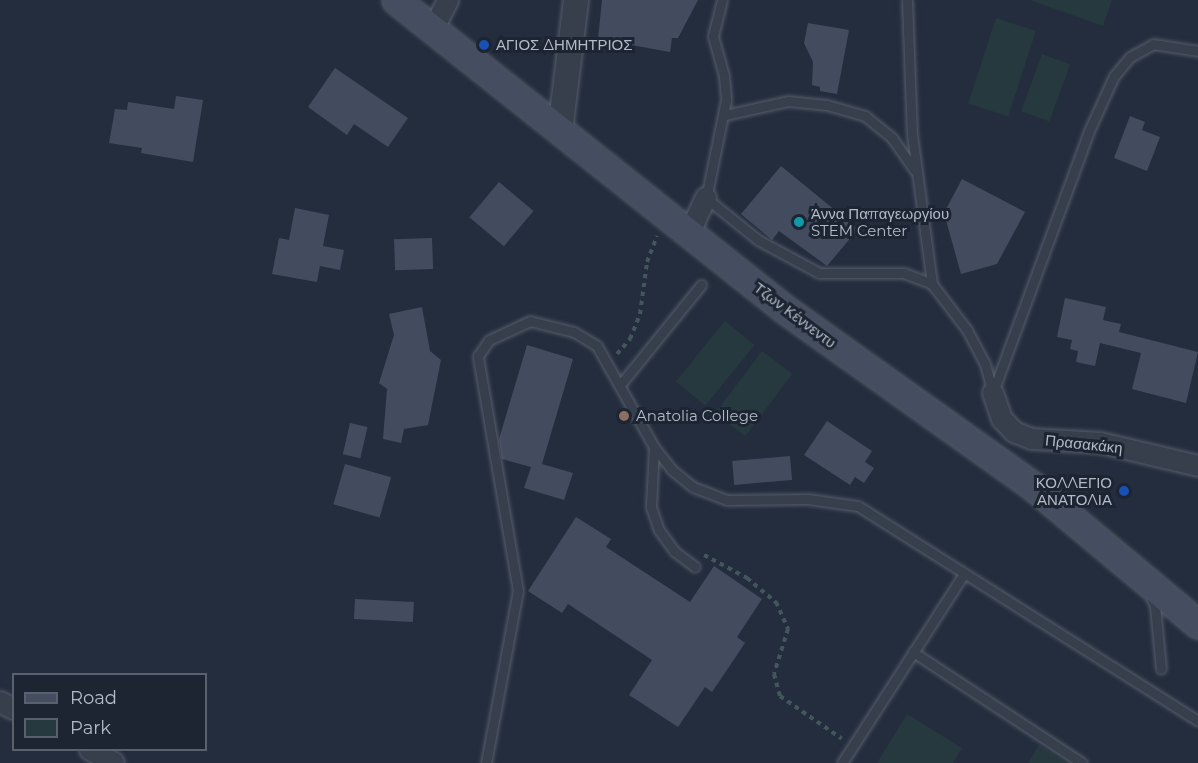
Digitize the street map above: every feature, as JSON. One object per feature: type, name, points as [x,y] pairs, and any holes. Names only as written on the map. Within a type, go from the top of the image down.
[{"type":"main road","name":"Τζων Κέννεντυ","points":[[396,0],[786,310],[1034,487],[1130,564],[1198,624]]},
{"type":"street","points":[[433,30],[448,0]]},
{"type":"street","points":[[560,131],[576,0]]},
{"type":"street","points":[[679,227],[706,198]]},
{"type":"street","name":"Πρασακάκη","points":[[993,393],[1002,419],[1014,432],[1032,439],[1101,443],[1198,466]]},
{"type":"street","points":[[92,751],[114,763]]},
{"type":"lane","points":[[722,0],[713,36],[725,83],[725,115],[706,198],[758,240],[819,273],[904,273],[932,284]]},
{"type":"lane","points":[[907,0],[915,172],[932,284],[967,330],[986,364],[993,393]]},
{"type":"lane","points":[[993,393],[1089,131],[1114,76],[1130,57],[1153,44],[1198,51]]},
{"type":"lane","points":[[725,115],[788,101],[827,105],[865,117],[892,138],[915,172]]},
{"type":"lane","points":[[620,385],[701,285]]},
{"type":"lane","points":[[486,763],[518,591],[478,353],[485,343],[518,325],[539,321],[587,339],[609,364],[654,447],[677,475],[710,496],[735,501],[808,499],[849,503],[1198,722]]},
{"type":"lane","points":[[654,447],[651,507],[659,530],[674,551],[692,565]]},
{"type":"lane","points":[[1130,564],[1155,606],[1161,669]]},
{"type":"lane","points":[[842,763],[964,574]]},
{"type":"lane","points":[[913,652],[1082,763]]},
{"type":"path","points":[[609,364],[630,339],[640,314],[653,242],[679,227]]},
{"type":"path","points":[[692,565],[701,554],[710,557],[747,578],[776,602],[788,629],[774,674],[780,696],[853,746]]},
{"type":"green space","points":[[1030,0],[1112,0],[1103,26]]},
{"type":"green space","points":[[996,18],[1036,31],[1008,117],[968,104]]},
{"type":"green space","points":[[1042,54],[1070,64],[1049,122],[1021,111]]},
{"type":"green space","points":[[725,321],[755,345],[705,406],[676,382]]},
{"type":"green space","points":[[762,351],[792,374],[745,436],[715,413]]},
{"type":"green space","points":[[907,714],[962,748],[953,763],[877,763]]},
{"type":"green space","points":[[1039,745],[1067,763],[1028,763]]},
{"type":"building","points":[[602,0],[698,0],[678,38],[672,38],[670,52],[598,39]]},
{"type":"building","points":[[808,23],[849,30],[837,94],[820,91],[820,87],[812,85],[813,62],[804,43]]},
{"type":"building","points":[[335,68],[408,118],[388,147],[354,124],[347,135],[308,107]]},
{"type":"building","points":[[176,96],[203,100],[193,162],[141,153],[142,148],[109,143],[115,109],[127,110],[128,102],[174,109]]},
{"type":"building","points":[[1130,116],[1145,122],[1142,130],[1160,137],[1147,171],[1114,158]]},
{"type":"building","name":"Άννα Παπαγεωργίου STEM Center","points":[[781,166],[858,229],[827,266],[779,231],[772,240],[741,214]]},
{"type":"building","points":[[962,179],[1025,212],[997,264],[961,274],[944,213]]},
{"type":"building","points":[[499,182],[533,211],[504,246],[469,217]]},
{"type":"building","points":[[295,208],[329,215],[323,246],[344,250],[340,270],[320,266],[317,282],[272,274],[279,238],[289,240]]},
{"type":"building","points":[[432,238],[433,269],[395,270],[394,239]]},
{"type":"building","points":[[1065,298],[1106,307],[1103,320],[1121,324],[1119,332],[1198,352],[1186,403],[1132,389],[1141,353],[1100,343],[1095,366],[1076,362],[1078,351],[1070,349],[1072,340],[1057,337]]},
{"type":"building","points":[[422,307],[430,351],[441,360],[428,425],[404,429],[401,443],[383,439],[387,389],[379,383],[394,335],[389,314]]},
{"type":"building","points":[[527,345],[573,359],[542,464],[573,473],[564,500],[524,488],[531,467],[502,459],[499,439]]},
{"type":"building","points":[[827,421],[872,451],[865,462],[874,468],[864,483],[855,477],[850,485],[804,455]]},
{"type":"building","points":[[350,423],[368,427],[360,458],[343,454]]},
{"type":"building","points":[[790,456],[792,480],[734,485],[732,461]]},
{"type":"building","points":[[345,464],[391,477],[380,518],[333,504]]},
{"type":"building","points":[[576,517],[611,539],[606,547],[690,602],[714,566],[762,599],[737,637],[745,643],[712,692],[705,687],[678,727],[629,695],[652,660],[568,604],[562,613],[528,591]]},
{"type":"building","points":[[355,599],[414,602],[413,622],[354,619]]},
{"type":"place","name":"ΑΓΙΟΣ ΔΗΜΗΤΡΙΟΣ","points":[[484,45]]},
{"type":"place","name":"Άννα Παπαγεωργίου STEM Center","points":[[799,222]]},
{"type":"place","name":"Anatolia College","points":[[624,416]]},
{"type":"place","name":"ΚΟΛΛΕΓΙΟ ΑΝΑΤΟΛΙΑ","points":[[1124,491]]}]
